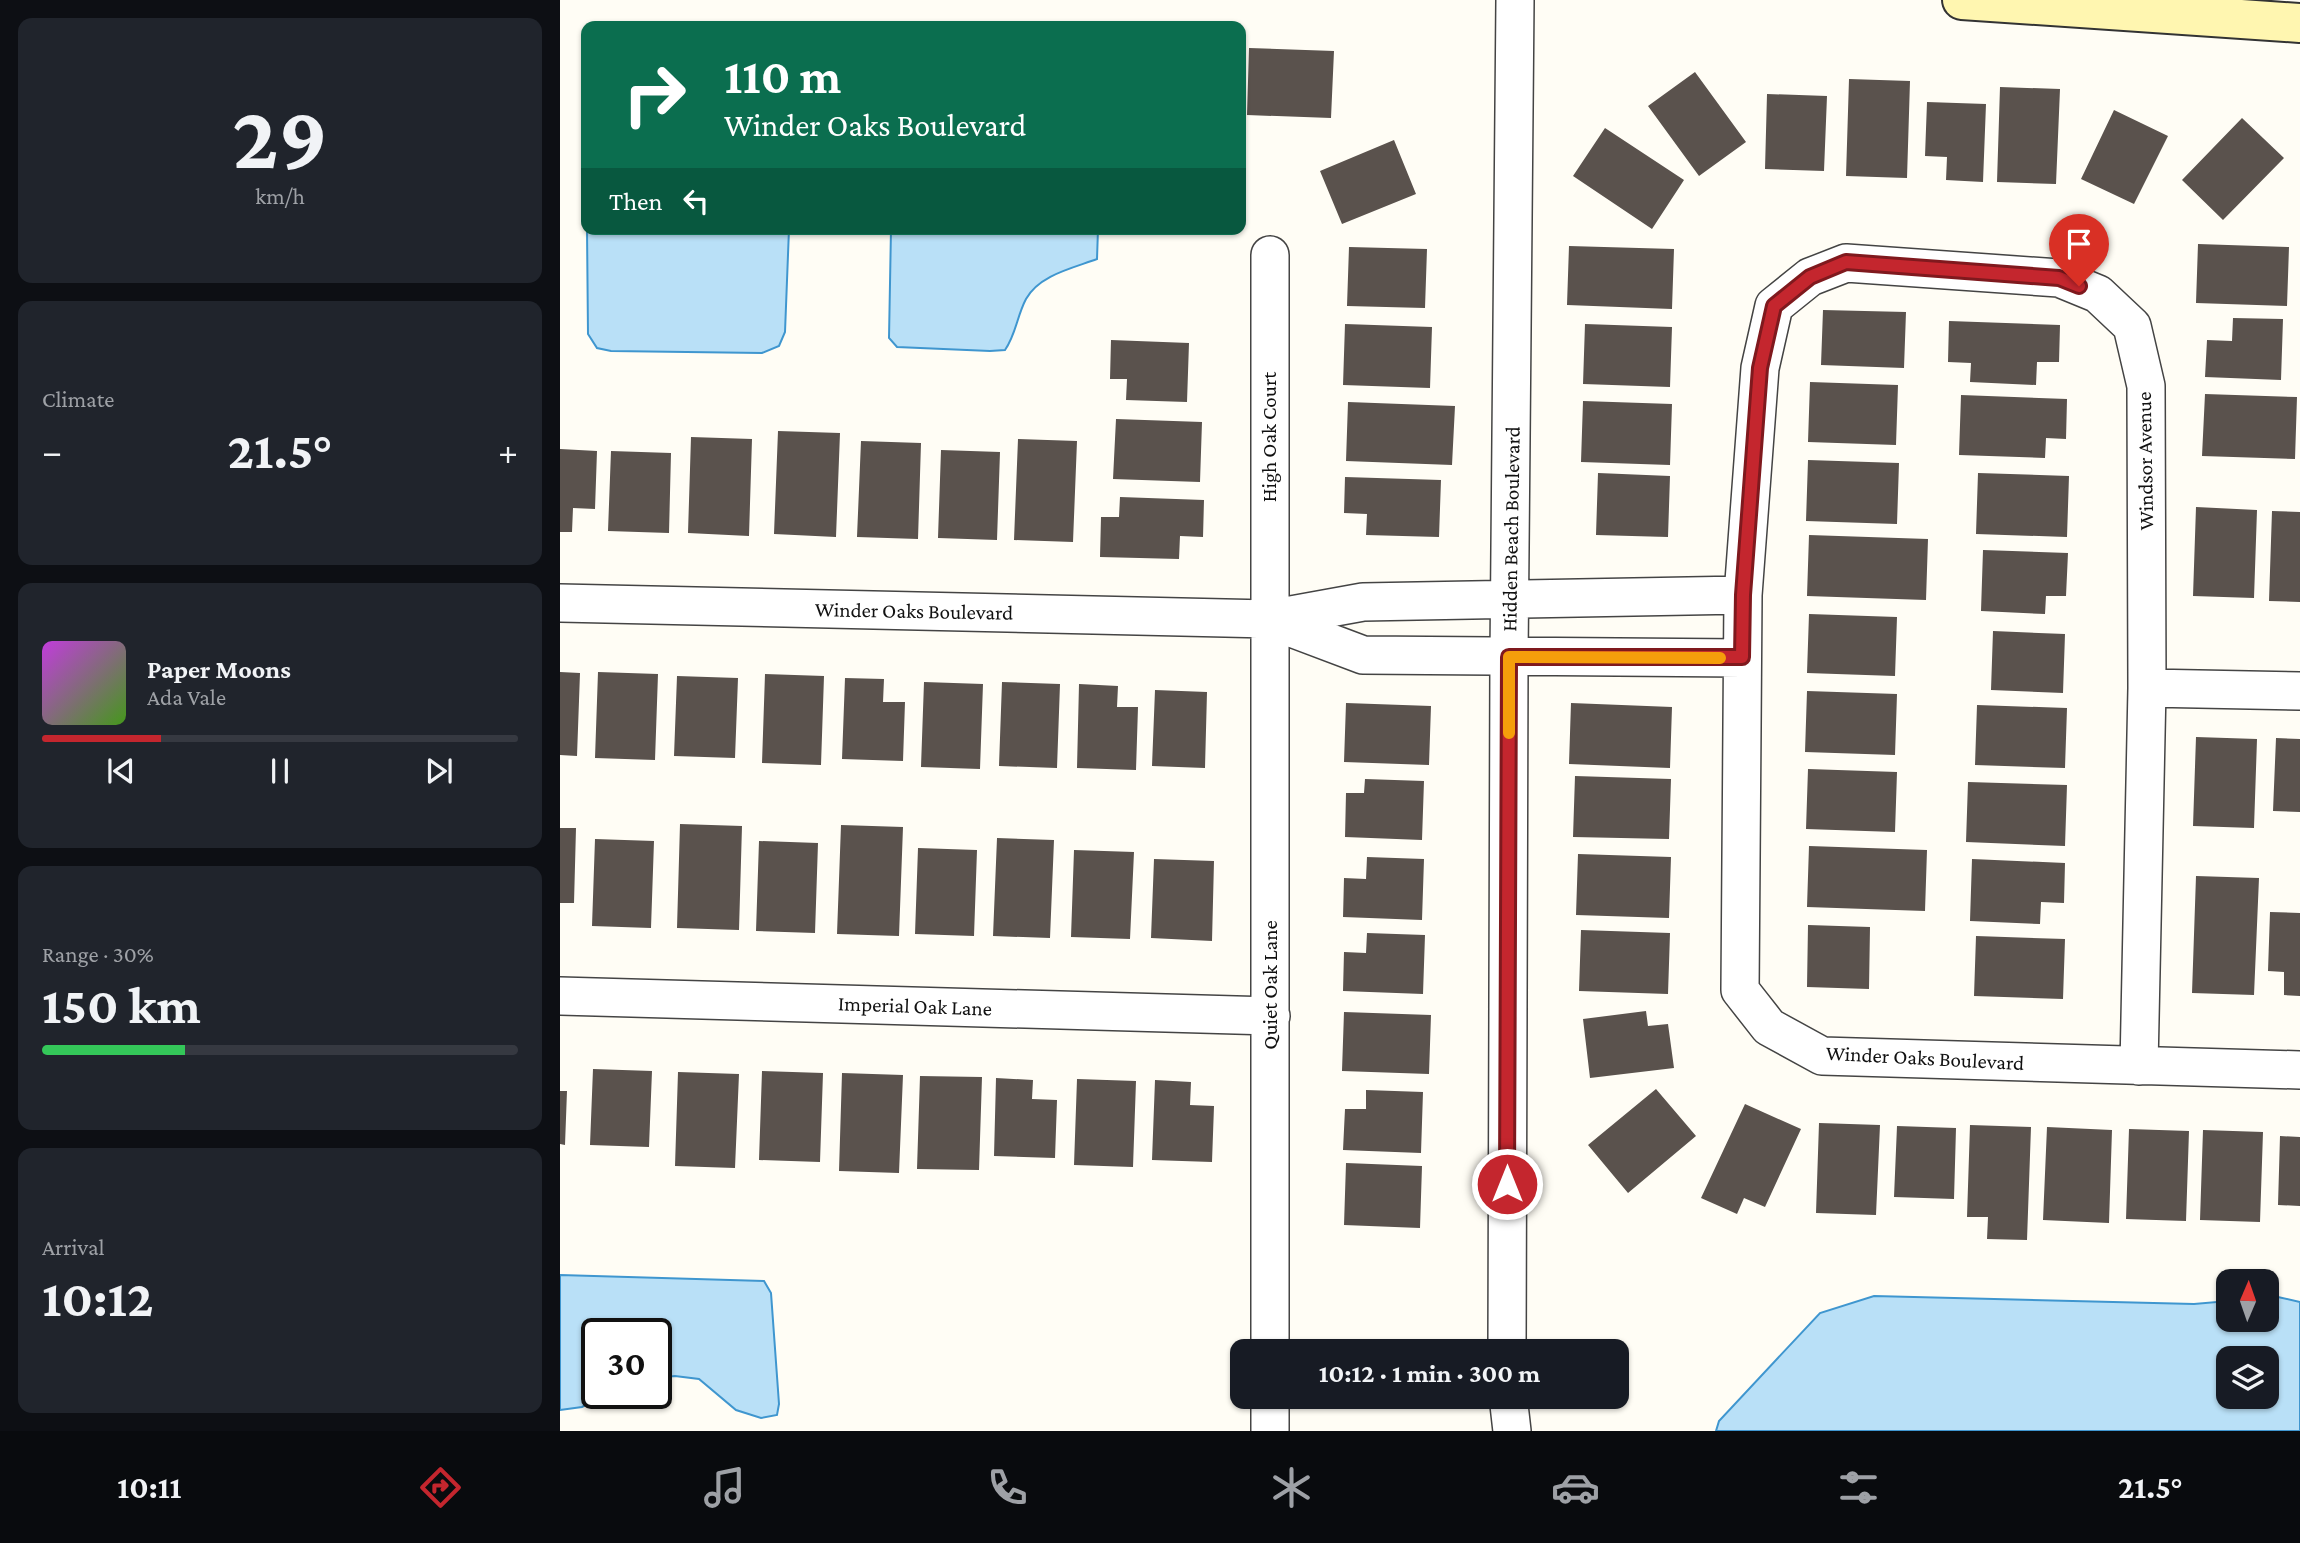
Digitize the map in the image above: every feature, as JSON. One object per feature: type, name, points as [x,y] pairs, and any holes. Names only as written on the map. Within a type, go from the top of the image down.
[{"type":"main road","points":[[1962,0],[2300,23]]},
{"type":"street","name":"Hidden Beach Boulevard","points":[[1507,1339],[1509,657],[1516,0]]},
{"type":"street","name":"High Oak Court","points":[[1269,620],[1270,255]]},
{"type":"street","name":"Windsor Avenue","points":[[1743,595],[1760,368],[1774,306],[1810,277],[1846,262],[2059,278],[2098,295],[2132,327],[2146,386],[2147,688],[2138,1066]]},
{"type":"street","name":"Winder Oaks Boulevard","points":[[560,603],[1269,620],[1363,602],[1743,595],[1740,990],[1769,1027],[1822,1056],[2300,1070]]},
{"type":"street","points":[[1629,657],[1630,597]]},
{"type":"street","name":"Winder Oaks Boulevard","points":[[1269,620],[1363,655],[1742,657]]},
{"type":"street","name":"Quiet Oak Lane","points":[[1269,620],[1270,1339]]},
{"type":"street","points":[[2147,688],[2300,691]]},
{"type":"street","name":"Imperial Oak Lane","points":[[560,996],[1271,1016]]},
{"type":"street","points":[[1270,1409],[1270,1431]]},
{"type":"street","points":[[1509,1409],[1512,1431]]},
{"type":"water","points":[[587,235],[789,235],[785,332],[779,346],[762,353],[611,351],[597,348],[588,334]]},
{"type":"water","points":[[891,235],[1098,235],[1097,259],[1057,273],[1032,291],[1023,305],[1005,350],[897,347],[889,338]]},
{"type":"water","points":[[560,1275],[764,1281],[771,1293],[779,1404],[777,1415],[761,1418],[736,1410],[699,1379],[672,1376],[672,1318],[581,1318],[581,1407],[560,1410]]},
{"type":"water","points":[[1874,1296],[2194,1304],[2216,1302],[2216,1332],[2279,1332],[2279,1297],[2300,1302],[2300,1431],[1716,1431],[1719,1421],[1820,1313]]},
{"type":"building","points":[[1249,48],[1334,51],[1331,118],[1247,115]]},
{"type":"building","points":[[1695,72],[1746,142],[1699,176],[1648,106]]},
{"type":"building","points":[[1849,79],[1910,81],[1907,178],[1846,176]]},
{"type":"building","points":[[2000,87],[2060,89],[2056,184],[1997,182]]},
{"type":"building","points":[[1767,94],[1827,96],[1824,171],[1765,169]]},
{"type":"building","points":[[1927,102],[1986,104],[1983,182],[1946,180],[1947,157],[1925,156]]},
{"type":"building","points":[[2114,110],[2168,136],[2134,204],[2081,179]]},
{"type":"building","points":[[2242,118],[2284,158],[2223,220],[2182,180]]},
{"type":"building","points":[[1605,128],[1684,180],[1652,229],[1573,176]]},
{"type":"building","points":[[1394,140],[1416,194],[1342,224],[1320,171]]},
{"type":"building","points":[[2198,244],[2289,247],[2287,306],[2196,303]]},
{"type":"building","points":[[1569,246],[1674,249],[1672,309],[1567,305]]},
{"type":"building","points":[[1349,247],[1427,249],[1425,308],[1347,306]]},
{"type":"building","points":[[1823,310],[1906,312],[1904,368],[1821,365]]},
{"type":"building","points":[[2233,318],[2283,319],[2281,380],[2205,377],[2207,340],[2232,341]]},
{"type":"building","points":[[1949,321],[2060,325],[2059,362],[2037,362],[2036,385],[1970,382],[1971,363],[1948,362]]},
{"type":"building","points":[[1345,324],[1432,327],[1430,388],[1343,385]]},
{"type":"building","points":[[1585,324],[1672,327],[1670,387],[1583,384]]},
{"type":"building","points":[[1111,340],[1189,343],[1187,402],[1126,400],[1127,379],[1110,379]]},
{"type":"building","points":[[1810,382],[1898,385],[1896,445],[1808,442]]},
{"type":"building","points":[[2205,394],[2297,397],[2295,459],[2202,456]]},
{"type":"building","points":[[1961,395],[2067,399],[2066,439],[2046,438],[2045,458],[1959,455]]},
{"type":"building","points":[[1583,401],[1672,404],[1670,465],[1581,462]]},
{"type":"building","points":[[1348,402],[1455,406],[1452,465],[1346,461]]},
{"type":"building","points":[[1116,419],[1202,422],[1200,482],[1113,479]]},
{"type":"building","points":[[778,431],[840,433],[836,537],[774,534]]},
{"type":"building","points":[[691,437],[752,439],[749,536],[688,533]]},
{"type":"building","points":[[1018,439],[1077,441],[1073,542],[1014,540]]},
{"type":"building","points":[[861,441],[921,443],[918,539],[857,537]]},
{"type":"building","points":[[560,449],[597,451],[595,509],[573,508],[572,532],[560,532]]},
{"type":"building","points":[[941,450],[1000,452],[997,540],[938,538]]},
{"type":"building","points":[[611,451],[671,453],[669,533],[608,531]]},
{"type":"building","points":[[1808,460],[1899,463],[1897,524],[1806,521]]},
{"type":"building","points":[[1598,473],[1670,476],[1668,537],[1596,535]]},
{"type":"building","points":[[1978,473],[2069,476],[2067,537],[1976,534]]},
{"type":"building","points":[[1345,477],[1441,480],[1439,537],[1366,535],[1367,514],[1344,513]]},
{"type":"building","points":[[1120,497],[1204,500],[1203,537],[1180,536],[1179,559],[1100,557],[1101,517],[1119,517]]},
{"type":"building","points":[[2196,507],[2257,510],[2254,598],[2193,596]]},
{"type":"building","points":[[2272,511],[2300,512],[2300,602],[2269,601]]},
{"type":"building","points":[[1809,535],[1928,539],[1926,600],[1807,596]]},
{"type":"building","points":[[1983,550],[2068,553],[2066,596],[2046,596],[2045,614],[1981,611]]},
{"type":"building","points":[[1809,614],[1897,617],[1895,676],[1807,673]]},
{"type":"building","points":[[1993,631],[2065,634],[2063,693],[1991,690]]},
{"type":"building","points":[[560,672],[580,673],[577,756],[560,755]]},
{"type":"building","points":[[598,672],[658,674],[655,760],[595,758]]},
{"type":"building","points":[[765,674],[824,676],[821,765],[762,763]]},
{"type":"building","points":[[677,676],[738,678],[735,758],[674,756]]},
{"type":"building","points":[[845,678],[884,679],[883,702],[905,702],[903,761],[842,759]]},
{"type":"building","points":[[924,682],[983,684],[980,769],[921,767]]},
{"type":"building","points":[[1002,682],[1060,684],[1057,768],[999,766]]},
{"type":"building","points":[[1079,684],[1118,686],[1117,707],[1138,707],[1136,770],[1077,768]]},
{"type":"building","points":[[1155,690],[1207,692],[1205,768],[1152,766]]},
{"type":"building","points":[[1807,691],[1897,694],[1895,755],[1805,752]]},
{"type":"building","points":[[1346,703],[1431,706],[1429,765],[1344,762]]},
{"type":"building","points":[[1571,703],[1672,707],[1670,768],[1569,764]]},
{"type":"building","points":[[1977,705],[2067,708],[2065,768],[1975,765]]},
{"type":"building","points":[[2196,737],[2257,739],[2254,828],[2193,826]]},
{"type":"building","points":[[2276,738],[2300,739],[2300,812],[2273,811]]},
{"type":"building","points":[[1808,769],[1897,772],[1895,832],[1806,829]]},
{"type":"building","points":[[1575,776],[1671,779],[1669,839],[1573,837]]},
{"type":"building","points":[[1365,779],[1424,781],[1422,840],[1345,837],[1346,793],[1364,793]]},
{"type":"building","points":[[1968,782],[2067,785],[2065,846],[1966,842]]},
{"type":"building","points":[[680,824],[742,826],[739,930],[677,928]]},
{"type":"building","points":[[841,825],[903,827],[899,936],[837,934]]},
{"type":"building","points":[[560,828],[576,828],[574,903],[560,903]]},
{"type":"building","points":[[997,838],[1054,840],[1050,938],[993,936]]},
{"type":"building","points":[[595,839],[654,841],[651,928],[592,926]]},
{"type":"building","points":[[759,841],[818,843],[815,933],[756,931]]},
{"type":"building","points":[[1809,846],[1927,850],[1925,911],[1807,907]]},
{"type":"building","points":[[918,848],[977,850],[974,936],[915,934]]},
{"type":"building","points":[[1074,850],[1134,852],[1130,939],[1071,937]]},
{"type":"building","points":[[1578,854],[1671,857],[1669,918],[1576,915]]},
{"type":"building","points":[[1367,857],[1424,859],[1422,920],[1343,917],[1344,878],[1366,879]]},
{"type":"building","points":[[1154,859],[1214,861],[1212,941],[1151,938]]},
{"type":"building","points":[[1972,859],[2065,863],[2064,903],[2041,902],[2040,924],[1970,921]]},
{"type":"building","points":[[2196,876],[2259,878],[2254,995],[2192,993]]},
{"type":"building","points":[[2270,912],[2300,913],[2300,996],[2284,995],[2284,972],[2268,971]]},
{"type":"building","points":[[1808,925],[1870,927],[1869,989],[1807,987]]},
{"type":"building","points":[[1581,930],[1670,933],[1668,994],[1579,991]]},
{"type":"building","points":[[1367,933],[1425,935],[1423,994],[1343,991],[1344,952],[1366,953]]},
{"type":"building","points":[[1976,936],[2065,939],[2063,999],[1974,996]]},
{"type":"building","points":[[1646,1011],[1648,1026],[1668,1024],[1674,1068],[1590,1078],[1583,1019]]},
{"type":"building","points":[[1344,1012],[1431,1015],[1429,1074],[1342,1071]]},
{"type":"building","points":[[593,1069],[652,1071],[649,1147],[590,1145]]},
{"type":"building","points":[[762,1071],[823,1073],[820,1162],[759,1160]]},
{"type":"building","points":[[678,1072],[739,1074],[735,1168],[675,1166]]},
{"type":"building","points":[[842,1073],[903,1075],[899,1173],[839,1171]]},
{"type":"building","points":[[920,1076],[982,1077],[979,1170],[917,1169]]},
{"type":"building","points":[[996,1078],[1033,1080],[1032,1099],[1057,1100],[1055,1158],[994,1156]]},
{"type":"building","points":[[1077,1079],[1136,1081],[1133,1167],[1074,1165]]},
{"type":"building","points":[[1155,1080],[1191,1082],[1190,1105],[1214,1106],[1212,1162],[1152,1160]]},
{"type":"building","points":[[1656,1089],[1696,1136],[1628,1193],[1588,1145]]},
{"type":"building","points":[[1366,1090],[1423,1092],[1421,1153],[1343,1150],[1345,1109],[1366,1109]]},
{"type":"building","points":[[560,1091],[567,1091],[565,1145],[560,1144]]},
{"type":"building","points":[[1745,1104],[1801,1129],[1765,1207],[1744,1198],[1737,1214],[1701,1198]]},
{"type":"building","points":[[1819,1123],[1880,1125],[1876,1215],[1816,1213]]},
{"type":"building","points":[[1970,1125],[2031,1127],[2027,1240],[1987,1239],[1988,1217],[1967,1217]]},
{"type":"building","points":[[1897,1126],[1956,1128],[1954,1199],[1894,1197]]},
{"type":"building","points":[[2047,1127],[2112,1130],[2109,1223],[2043,1220]]},
{"type":"building","points":[[2129,1129],[2189,1131],[2186,1221],[2126,1219]]},
{"type":"building","points":[[2203,1130],[2263,1132],[2260,1222],[2200,1220]]},
{"type":"building","points":[[2280,1136],[2300,1137],[2300,1206],[2278,1205]]},
{"type":"building","points":[[1346,1163],[1422,1166],[1420,1228],[1344,1225]]},
{"type":"slow traffic","points":[[1509,733],[1509,657],[1720,658]]},
{"type":"route","points":[[1507,1184],[1509,657],[1742,657],[1743,595],[1760,368],[1774,306],[1810,277],[1846,262],[2059,278],[2079,286]]}]
